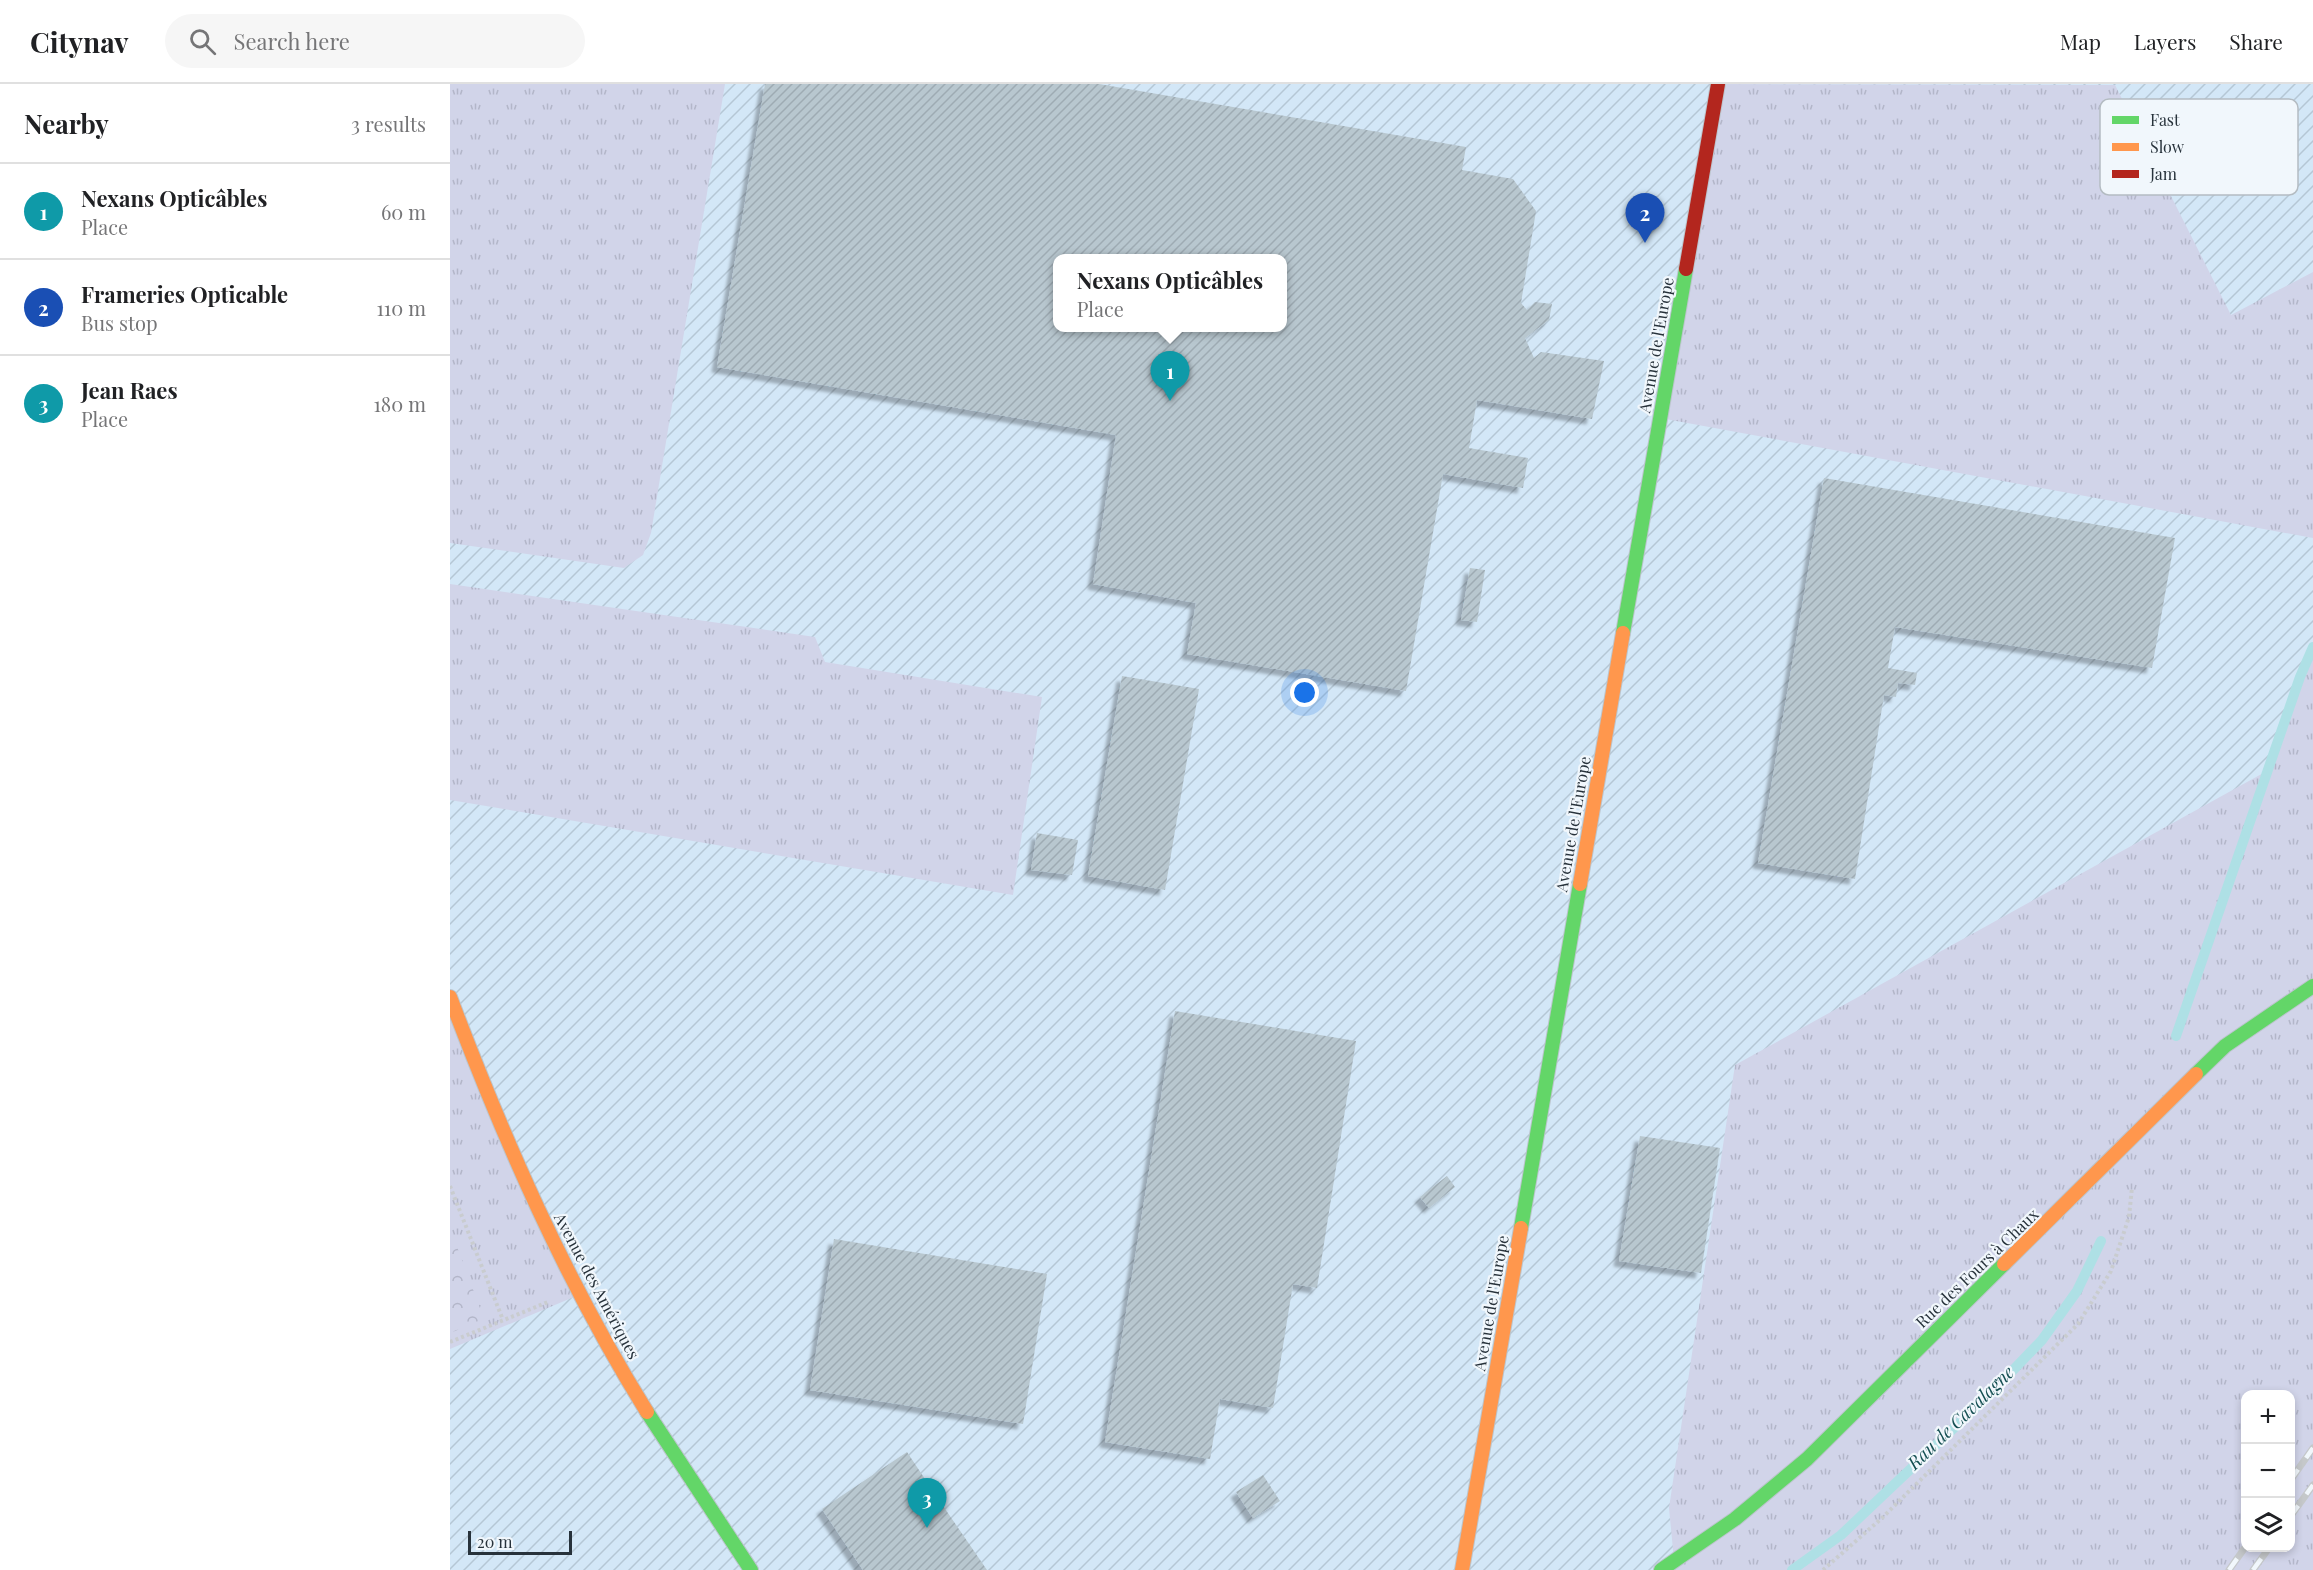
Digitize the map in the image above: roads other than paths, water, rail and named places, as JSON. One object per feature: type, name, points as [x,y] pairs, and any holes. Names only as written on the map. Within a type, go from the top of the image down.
[{"type":"street","name":"Avenue de l'Europe","points":[[1462,1570],[1718,84]]},
{"type":"street","name":"Rue des Fours à Chaux","points":[[1661,1570],[1735,1519],[1807,1459],[2225,1046],[2313,986]]},
{"type":"street","name":"Avenue des Amériques","points":[[450,998],[524,1182],[581,1294],[631,1385],[751,1570]]},
{"type":"waterway","points":[[2176,1036],[2300,677],[2313,647]]},
{"type":"waterway","name":"Rau de Cavalagne","points":[[1792,1570],[1841,1535],[1995,1389],[2042,1340],[2077,1291],[2101,1241]]},
{"type":"railway","points":[[2295,1474],[2313,1448]]},
{"type":"railway","points":[[2295,1510],[2313,1485]]},
{"type":"railway","points":[[2229,1570],[2242,1552]]},
{"type":"railway","points":[[2253,1570],[2266,1552]]},
{"type":"place","name":"Frameries Opticable","points":[[1645,243]]},
{"type":"place","name":"Nexans Opticâbles","points":[[1170,401]]},
{"type":"place","name":"Jean Raes","points":[[927,1528]]}]
